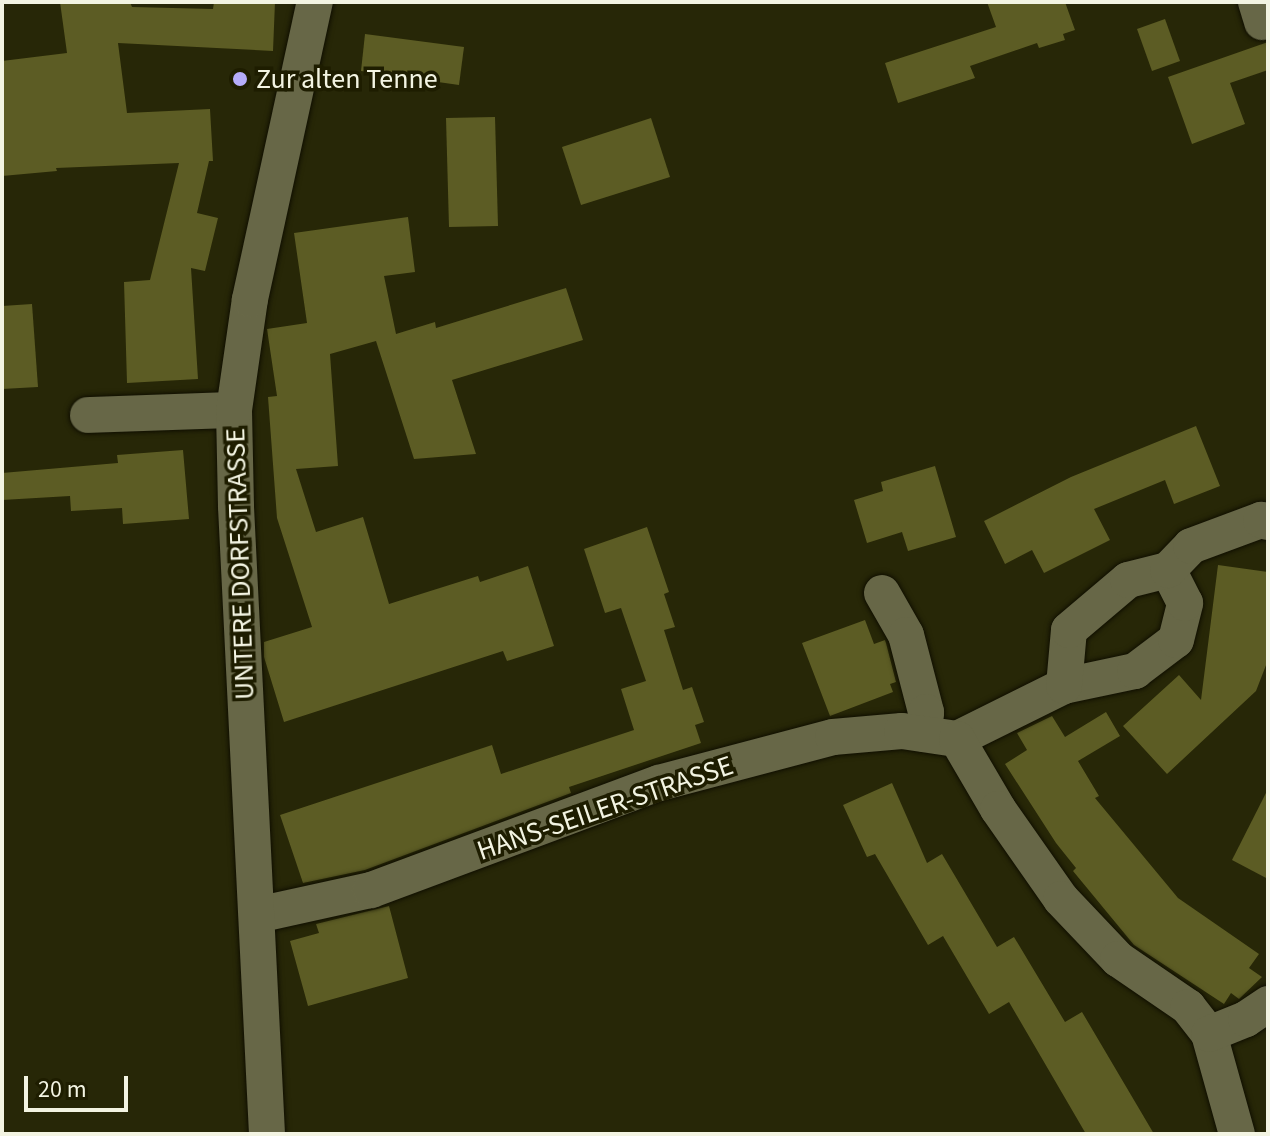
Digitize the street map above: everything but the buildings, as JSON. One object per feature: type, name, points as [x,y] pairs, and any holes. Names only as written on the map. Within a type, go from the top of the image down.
[{"type":"street","name":"UNTERE DORFSTRASSE","points":[[267,1134],[234,410],[250,299],[315,2]]},
{"type":"street","points":[[88,415],[234,410]]},
{"type":"street","points":[[1064,686],[1069,630],[1128,580],[1168,570],[1191,546],[1261,520],[1268,522]]},
{"type":"street","name":"HANS-SEILER-STRASSE","points":[[257,915],[371,890],[674,779],[833,737],[902,731],[941,737],[1064,686],[1135,671],[1176,640],[1185,603],[1168,570]]},
{"type":"street","points":[[882,593],[906,635],[926,712],[941,737],[998,809],[1061,899],[1118,959],[1188,1007],[1209,1034],[1237,1134]]},
{"type":"street","points":[[1209,1034],[1246,1019],[1268,1004]]},
{"type":"place","name":"Zur alten Tenne","points":[[240,79]]}]
